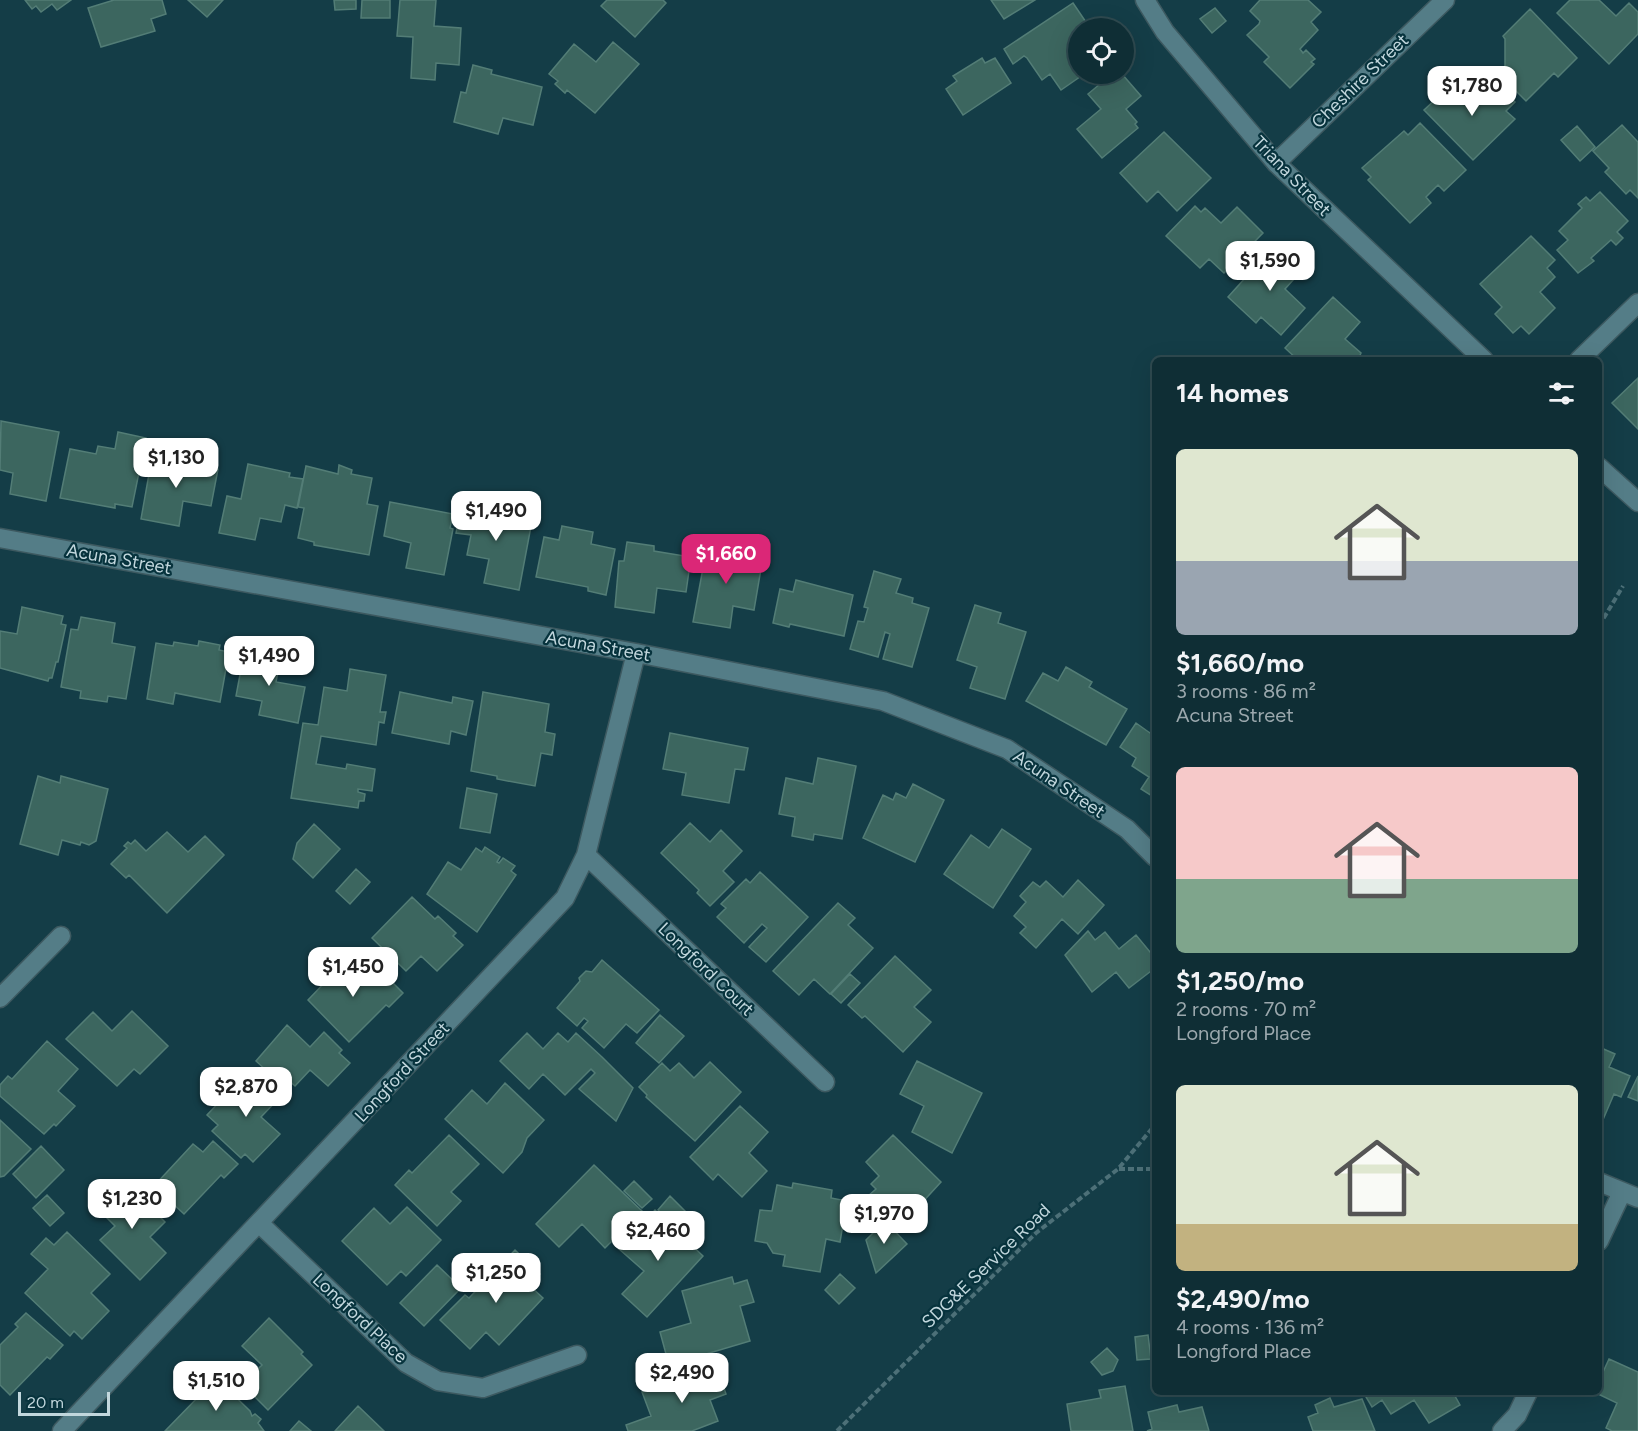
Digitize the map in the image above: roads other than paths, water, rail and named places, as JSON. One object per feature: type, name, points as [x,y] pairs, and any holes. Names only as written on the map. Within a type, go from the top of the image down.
[{"type":"street","name":"Triana Street","points":[[1145,0],[1165,32],[1276,163],[1481,357]]},
{"type":"street","name":"Cheshire Street","points":[[1276,163],[1445,0]]},
{"type":"street","points":[[1582,357],[1638,303]]},
{"type":"street","points":[[1602,470],[1638,502]]},
{"type":"street","name":"Acuna Street","points":[[0,538],[636,653],[883,701],[1006,749],[1127,829],[1152,854]]},
{"type":"street","name":"Longford Street","points":[[62,1431],[566,898],[586,855],[636,653]]},
{"type":"street","name":"Longford Court","points":[[586,855],[825,1082]]},
{"type":"street","points":[[0,998],[61,936]]},
{"type":"street","points":[[1602,1183],[1630,1195],[1602,1237]]},
{"type":"street","name":"Longford Place","points":[[259,1223],[406,1363],[438,1381],[483,1388],[577,1355]]},
{"type":"street","points":[[1502,1431],[1518,1415],[1527,1395]]}]
